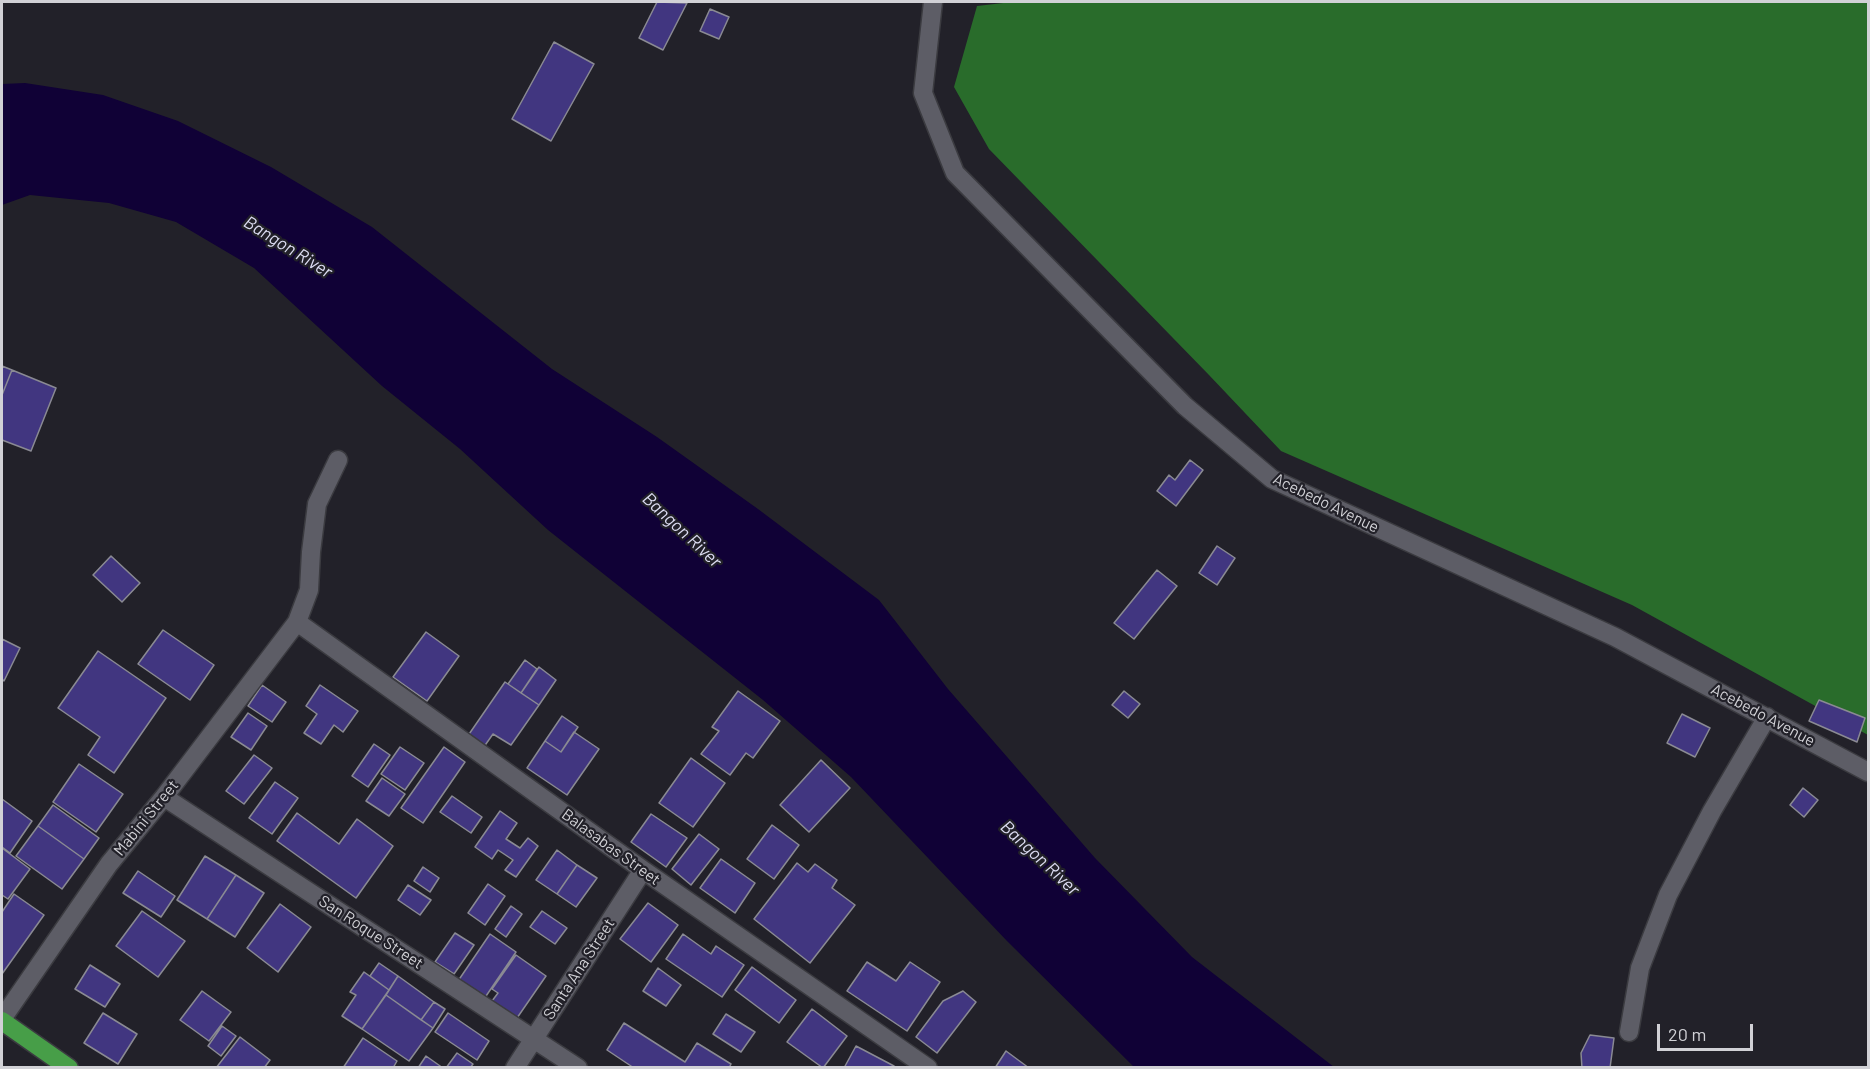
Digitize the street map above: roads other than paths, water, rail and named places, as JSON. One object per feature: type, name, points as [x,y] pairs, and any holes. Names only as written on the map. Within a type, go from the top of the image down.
[{"type":"highway","points":[[2,1020],[69,1068]]},
{"type":"street","name":"Acebedo Avenue","points":[[933,2],[923,93],[955,173],[1185,406],[1272,478],[1615,637],[1869,772]]},
{"type":"street","name":"Mabini Street","points":[[2,1020],[109,864],[164,797],[297,622],[309,590],[317,504],[338,459]]},
{"type":"street","name":"Balasabas Street","points":[[297,622],[918,1065]]},
{"type":"street","points":[[1629,1032],[1640,968],[1668,895],[1712,811],[1767,717]]},
{"type":"street","name":"San Roque Street","points":[[164,797],[578,1068]]},
{"type":"street","name":"Santa Ana Street","points":[[515,1068],[643,870]]},
{"type":"water","name":"Bangon River","points":[[25,83],[103,95],[178,121],[271,167],[372,227],[552,369],[657,437],[758,509],[879,600],[948,689],[1095,858],[1192,957],[1334,1067],[1134,1067],[1007,941],[851,777],[763,700],[548,530],[460,449],[382,386],[254,268],[176,222],[109,203],[30,195],[2,205],[2,84]]}]
